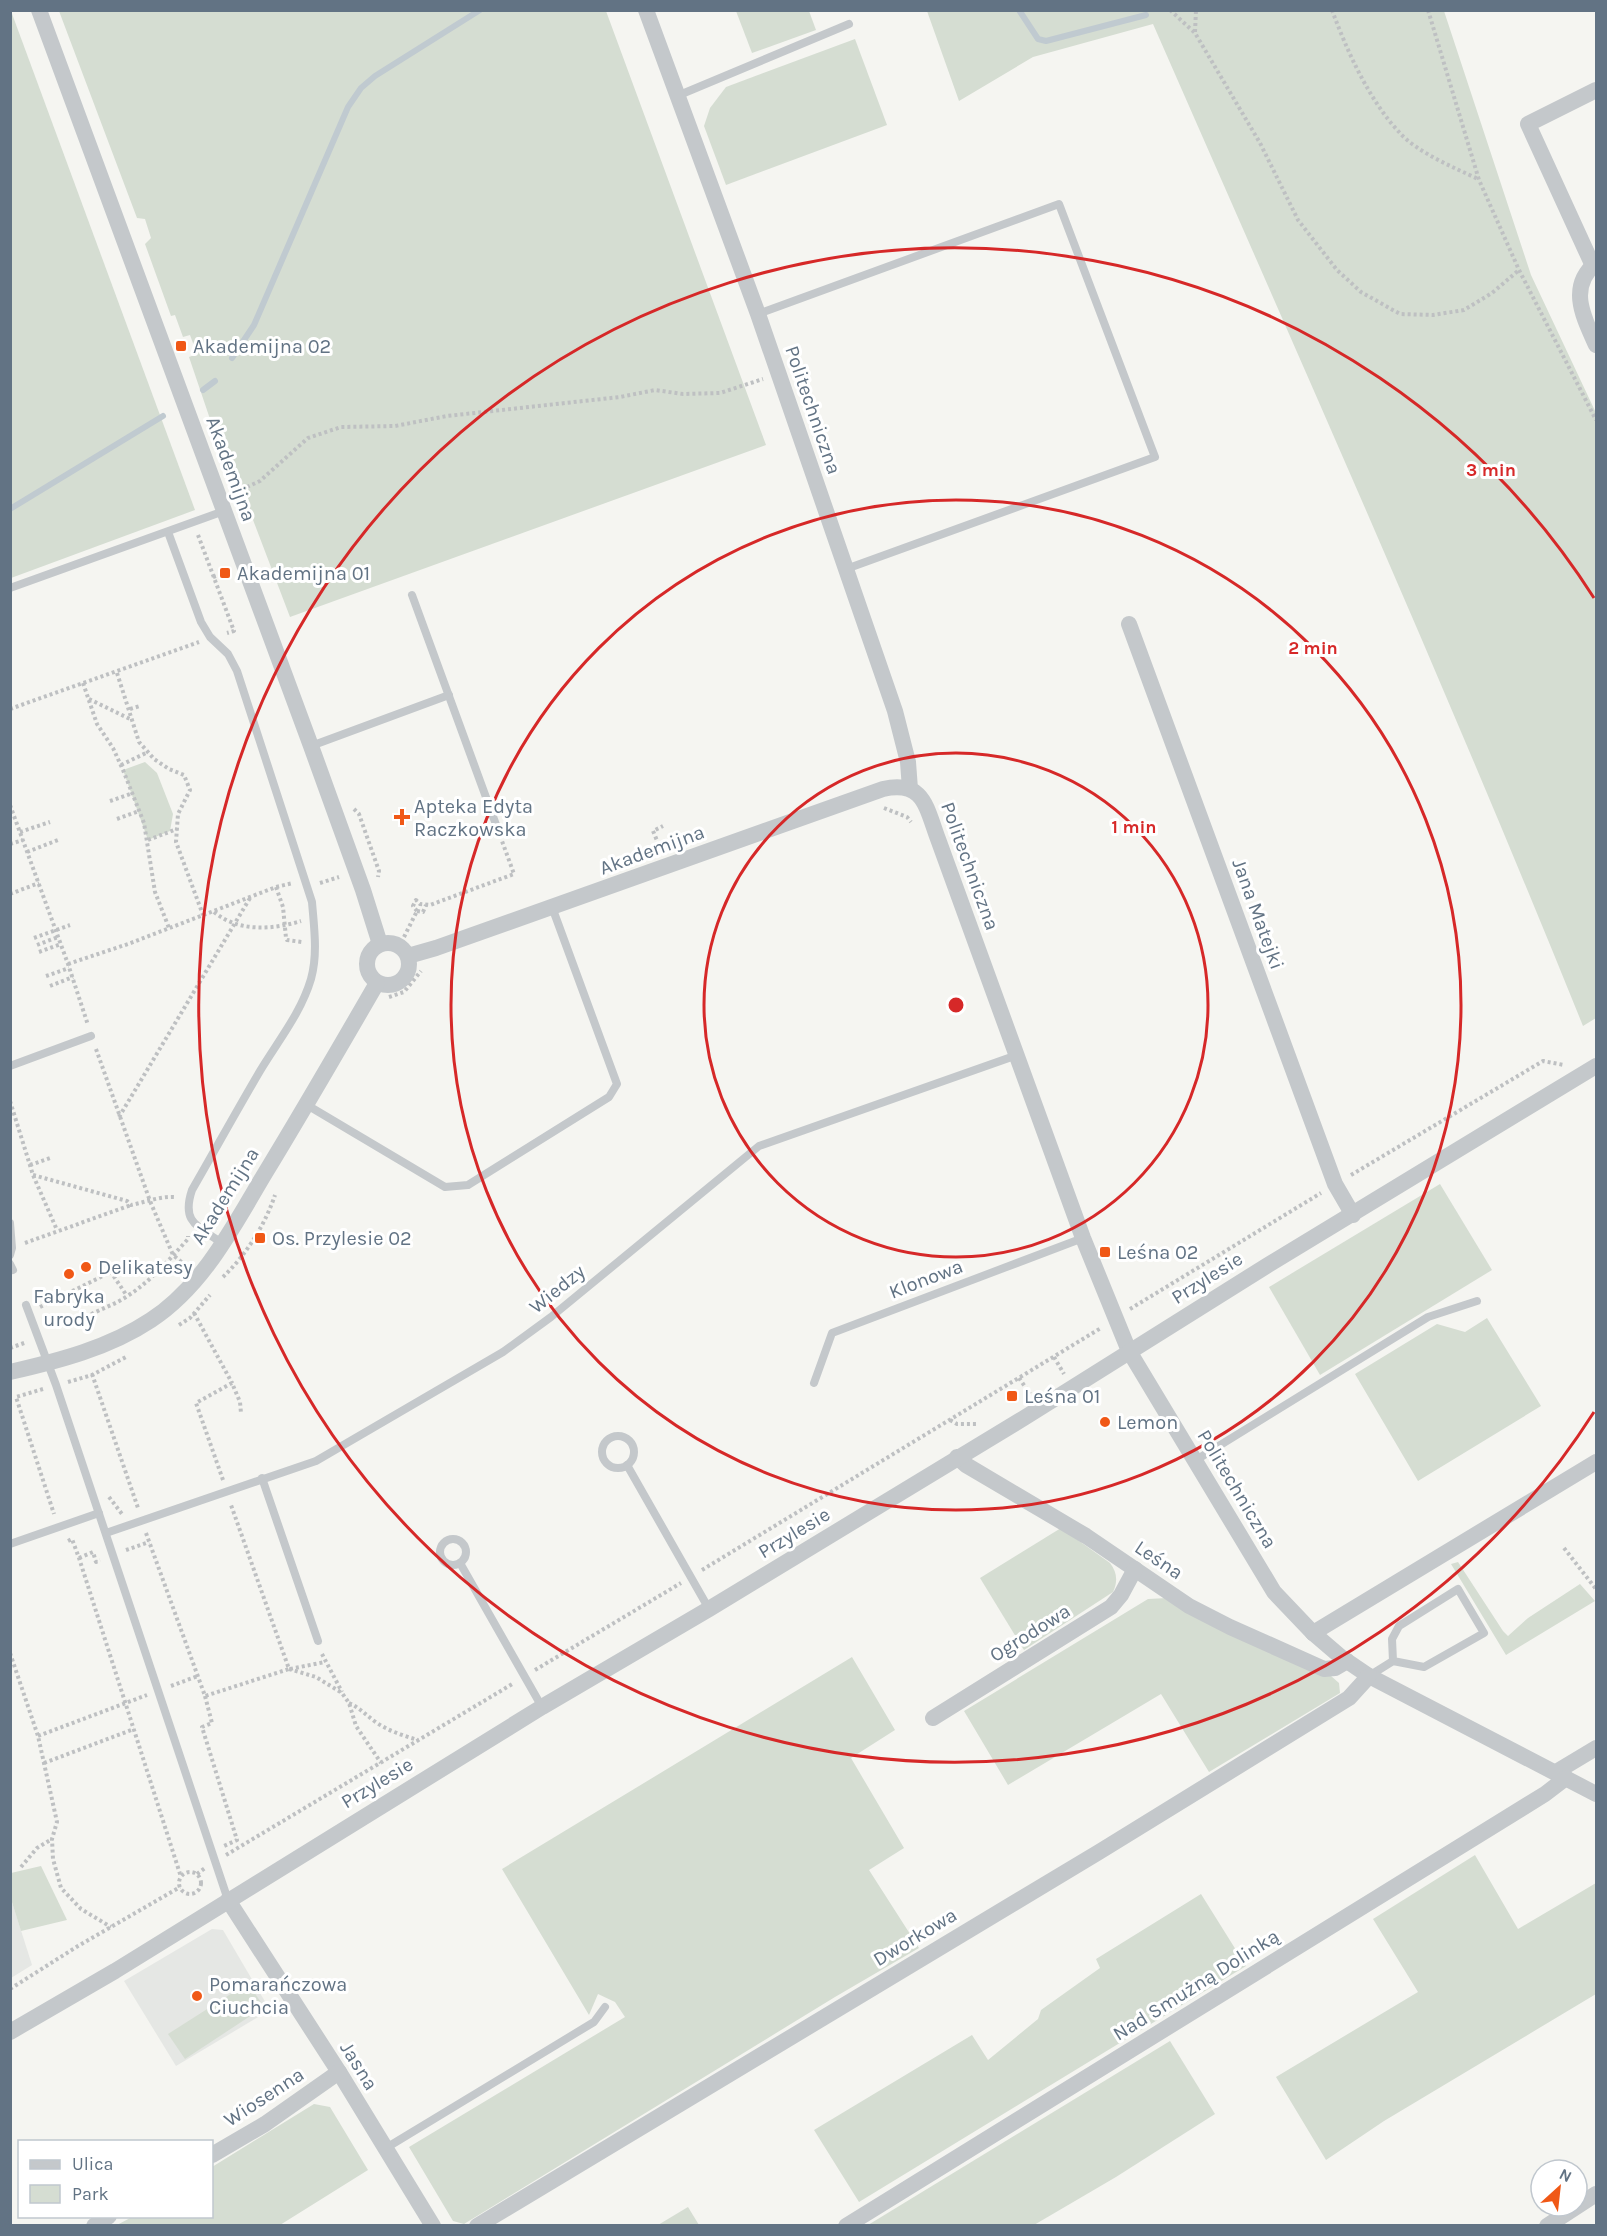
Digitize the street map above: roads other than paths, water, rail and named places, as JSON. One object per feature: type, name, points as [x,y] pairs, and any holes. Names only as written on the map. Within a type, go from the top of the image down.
[{"type":"street","name":"Akademijna","points":[[39,10],[311,746],[380,944]]},
{"type":"street","name":"Politechniczna","points":[[646,10],[758,314],[902,732],[909,762],[910,789],[923,800],[1114,1319],[1129,1351],[1274,1592],[1313,1633],[1369,1676]]},
{"type":"street","points":[[1596,90],[1528,124],[1595,264],[1584,279],[1581,288],[1581,312],[1596,345]]},
{"type":"street","name":"Jana Matejki","points":[[1129,624],[1335,1184],[1353,1215]]},
{"type":"street","name":"Akademijna","points":[[410,948],[436,948],[883,789],[897,786],[910,789]]},
{"type":"street","points":[[380,944],[396,944],[410,948],[408,970],[401,981],[388,985],[377,983],[368,972],[366,961],[371,951],[380,944]]},
{"type":"street","name":"Akademijna","points":[[10,1372],[83,1352],[136,1329],[173,1303],[192,1285],[222,1243],[307,1105],[377,983]]},
{"type":"street","name":"Przylesie","points":[[10,2032],[115,1971],[542,1707],[709,1609],[1024,1418],[1129,1351],[1596,1066]]},
{"type":"street","name":"Leśna","points":[[957,1457],[966,1466],[1086,1536],[1200,1611],[1230,1627],[1324,1669],[1335,1668],[1347,1661]]},
{"type":"street","points":[[1313,1633],[1596,1462]]},
{"type":"street","name":"Ogrodowa","points":[[933,1718],[1111,1607],[1136,1569]]},
{"type":"street","points":[[1369,1676],[1596,1794]]},
{"type":"street","name":"Dworkowa","points":[[477,2226],[1099,1852],[1349,1698],[1369,1676]]},
{"type":"street","points":[[1561,1775],[1596,1748]]},
{"type":"street","name":"Nad Smużną Dolinką","points":[[846,2226],[1545,1794],[1561,1775]]},
{"type":"street","name":"Jasna","points":[[228,1900],[339,2072],[433,2226]]},
{"type":"street","name":"Wiosenna","points":[[213,2155],[265,2124],[339,2072]]},
{"type":"street","points":[[1547,2226],[1596,2194]]},
{"type":"street","points":[[94,2226],[107,2218]]},
{"type":"lane","points":[[677,96],[849,24]]},
{"type":"lane","points":[[758,314],[1059,204],[1155,457],[846,569]]},
{"type":"lane","points":[[10,588],[224,511]]},
{"type":"lane","points":[[168,532],[201,622],[210,637],[228,654],[237,671],[312,902],[314,962],[310,981],[290,1027],[261,1069],[189,1198],[188,1214],[194,1222],[222,1243]]},
{"type":"lane","points":[[412,595],[498,830]]},
{"type":"lane","points":[[311,746],[449,695]]},
{"type":"lane","points":[[307,1105],[445,1187],[454,1187],[468,1185],[609,1096],[617,1084],[552,907]]},
{"type":"lane","points":[[10,1066],[91,1036]]},
{"type":"lane","name":"Wiedzy","points":[[106,1533],[316,1461],[503,1352],[551,1317],[759,1146],[1017,1055]]},
{"type":"lane","points":[[10,1223],[11,1252]]},
{"type":"lane","name":"Klonowa","points":[[814,1383],[832,1333],[1083,1238]]},
{"type":"lane","points":[[1196,1460],[1428,1317],[1477,1301]]},
{"type":"lane","points":[[26,1305],[49,1363],[228,1900]]},
{"type":"lane","points":[[627,1465],[709,1609]]},
{"type":"lane","points":[[262,1478],[318,1641]]},
{"type":"lane","points":[[10,1544],[99,1514]]},
{"type":"lane","points":[[460,1563],[542,1707]]},
{"type":"lane","points":[[1369,1676],[1393,1661],[1424,1667],[1484,1633],[1458,1589],[1399,1626],[1392,1639],[1393,1661]]},
{"type":"lane","points":[[386,2148],[594,2022],[605,2007]]},
{"type":"waterway","points":[[232,358],[254,325],[348,107],[361,88],[375,76],[480,10]]},
{"type":"waterway","points":[[1019,10],[1038,39],[1046,41],[1146,15]]},
{"type":"waterway","points":[[203,390],[215,381]]},
{"type":"waterway","points":[[10,509],[163,416]]},
{"type":"place","name":"Akademijna 02","points":[[181,346]]},
{"type":"place","name":"Akademijna 01","points":[[225,573]]},
{"type":"place","name":"Apteka Edyta Raczkowska","points":[[402,817]]},
{"type":"place","name":"Os. Przylesie 02","points":[[260,1238]]},
{"type":"place","name":"Leśna 02","points":[[1105,1252]]},
{"type":"place","name":"Delikatesy","points":[[86,1267]]},
{"type":"place","name":"Fabryka urody","points":[[69,1274]]},
{"type":"place","name":"Leśna 01","points":[[1012,1396]]},
{"type":"place","name":"Lemon","points":[[1105,1422]]},
{"type":"place","name":"Pomarańczowa Ciuchcia","points":[[197,1996]]}]
